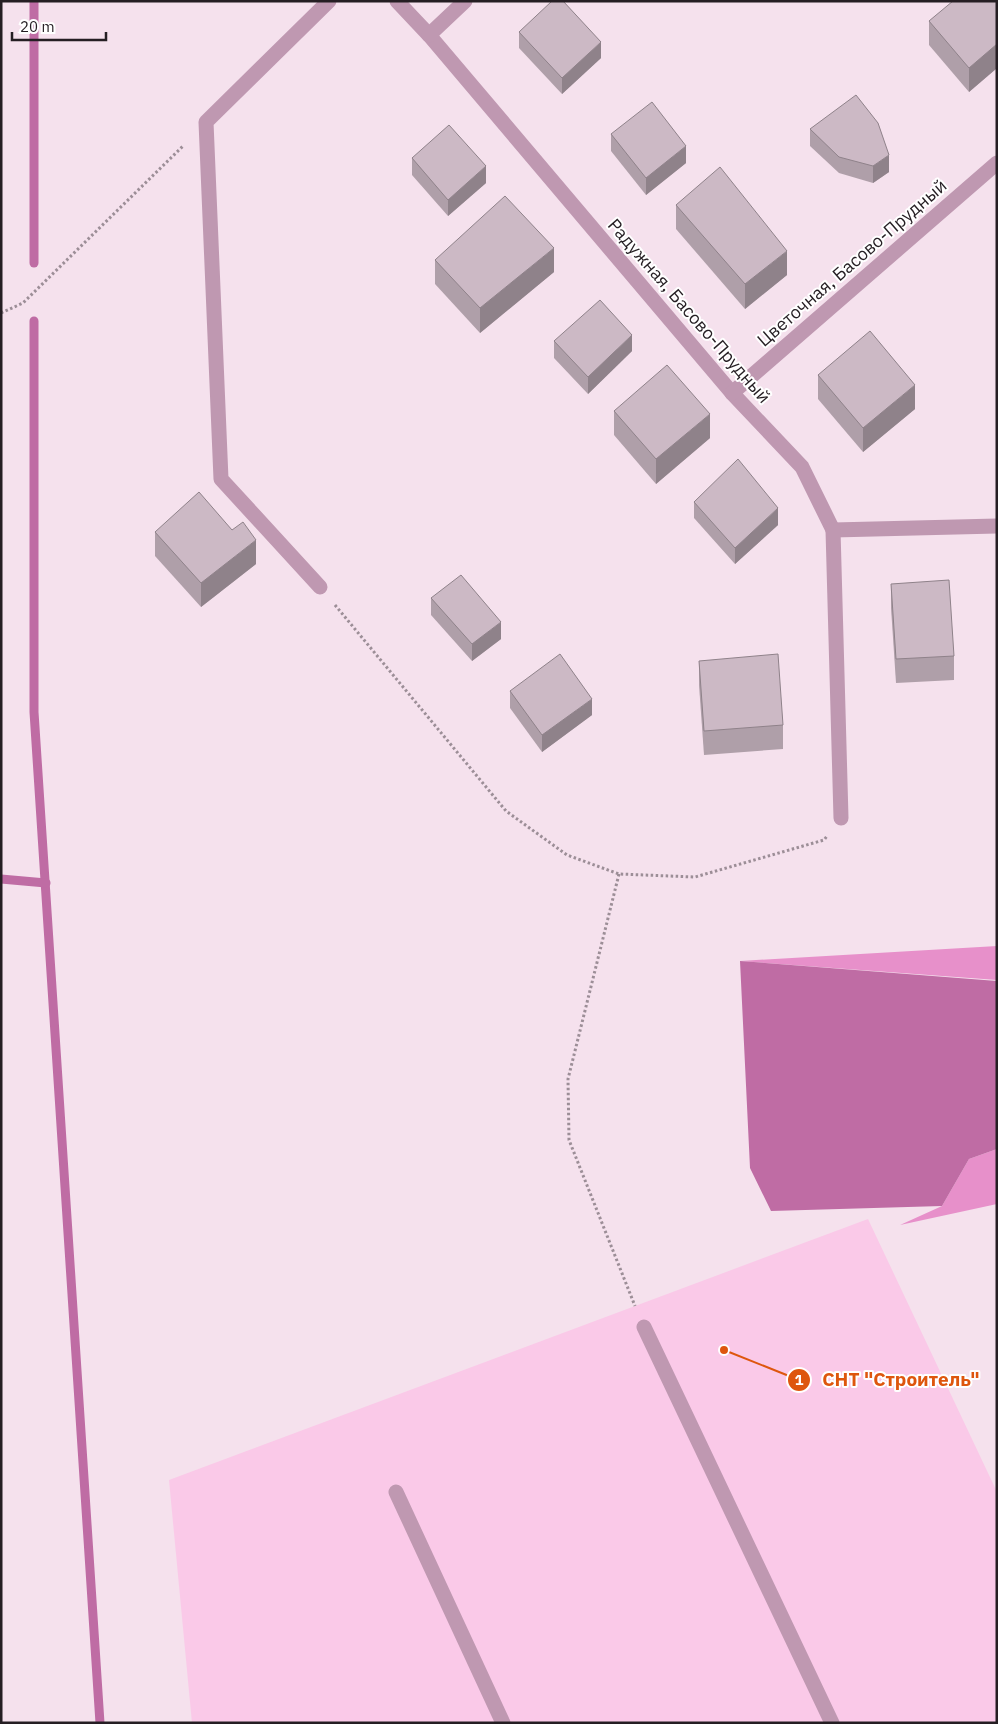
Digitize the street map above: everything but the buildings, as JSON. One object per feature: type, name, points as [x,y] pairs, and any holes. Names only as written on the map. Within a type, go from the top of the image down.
[{"type":"street","points":[[320,587],[221,479],[206,122],[329,1]]},
{"type":"street","name":"Радужная, Басово-Прудный","points":[[396,1],[428,35],[732,393],[802,468],[834,530]]},
{"type":"street","points":[[428,35],[466,1]]},
{"type":"street","name":"Цветочная, Басово-Прудный","points":[[732,393],[997,163]]},
{"type":"street","points":[[841,818],[834,530],[997,526]]},
{"type":"street","points":[[644,1327],[832,1723]]},
{"type":"street","points":[[396,1492],[503,1723]]},
{"type":"path","points":[[1,313],[23,303],[206,122]]},
{"type":"path","points":[[320,587],[506,811],[566,855],[619,874],[695,877],[824,840],[841,818]]},
{"type":"path","points":[[619,874],[568,1078],[568,1140],[644,1327]]},
{"type":"shaded area","points":[[997,946],[997,980],[740,961]]},
{"type":"shaded area","points":[[740,961],[997,981],[997,1149],[969,1159],[942,1206],[771,1211],[750,1168]]},
{"type":"shaded area","points":[[997,1149],[997,1204],[900,1225],[942,1206],[969,1159]]},
{"type":"shaded area","points":[[868,1219],[997,1492],[997,1723],[192,1723],[169,1480]]},
{"type":"waterway","points":[[34,1],[34,263]]},
{"type":"waterway","points":[[34,321],[34,712],[100,1723]]},
{"type":"waterway","points":[[1,879],[46,883]]},
{"type":"place","name":"СНТ \"Строитель\"","points":[[724,1350]]}]
